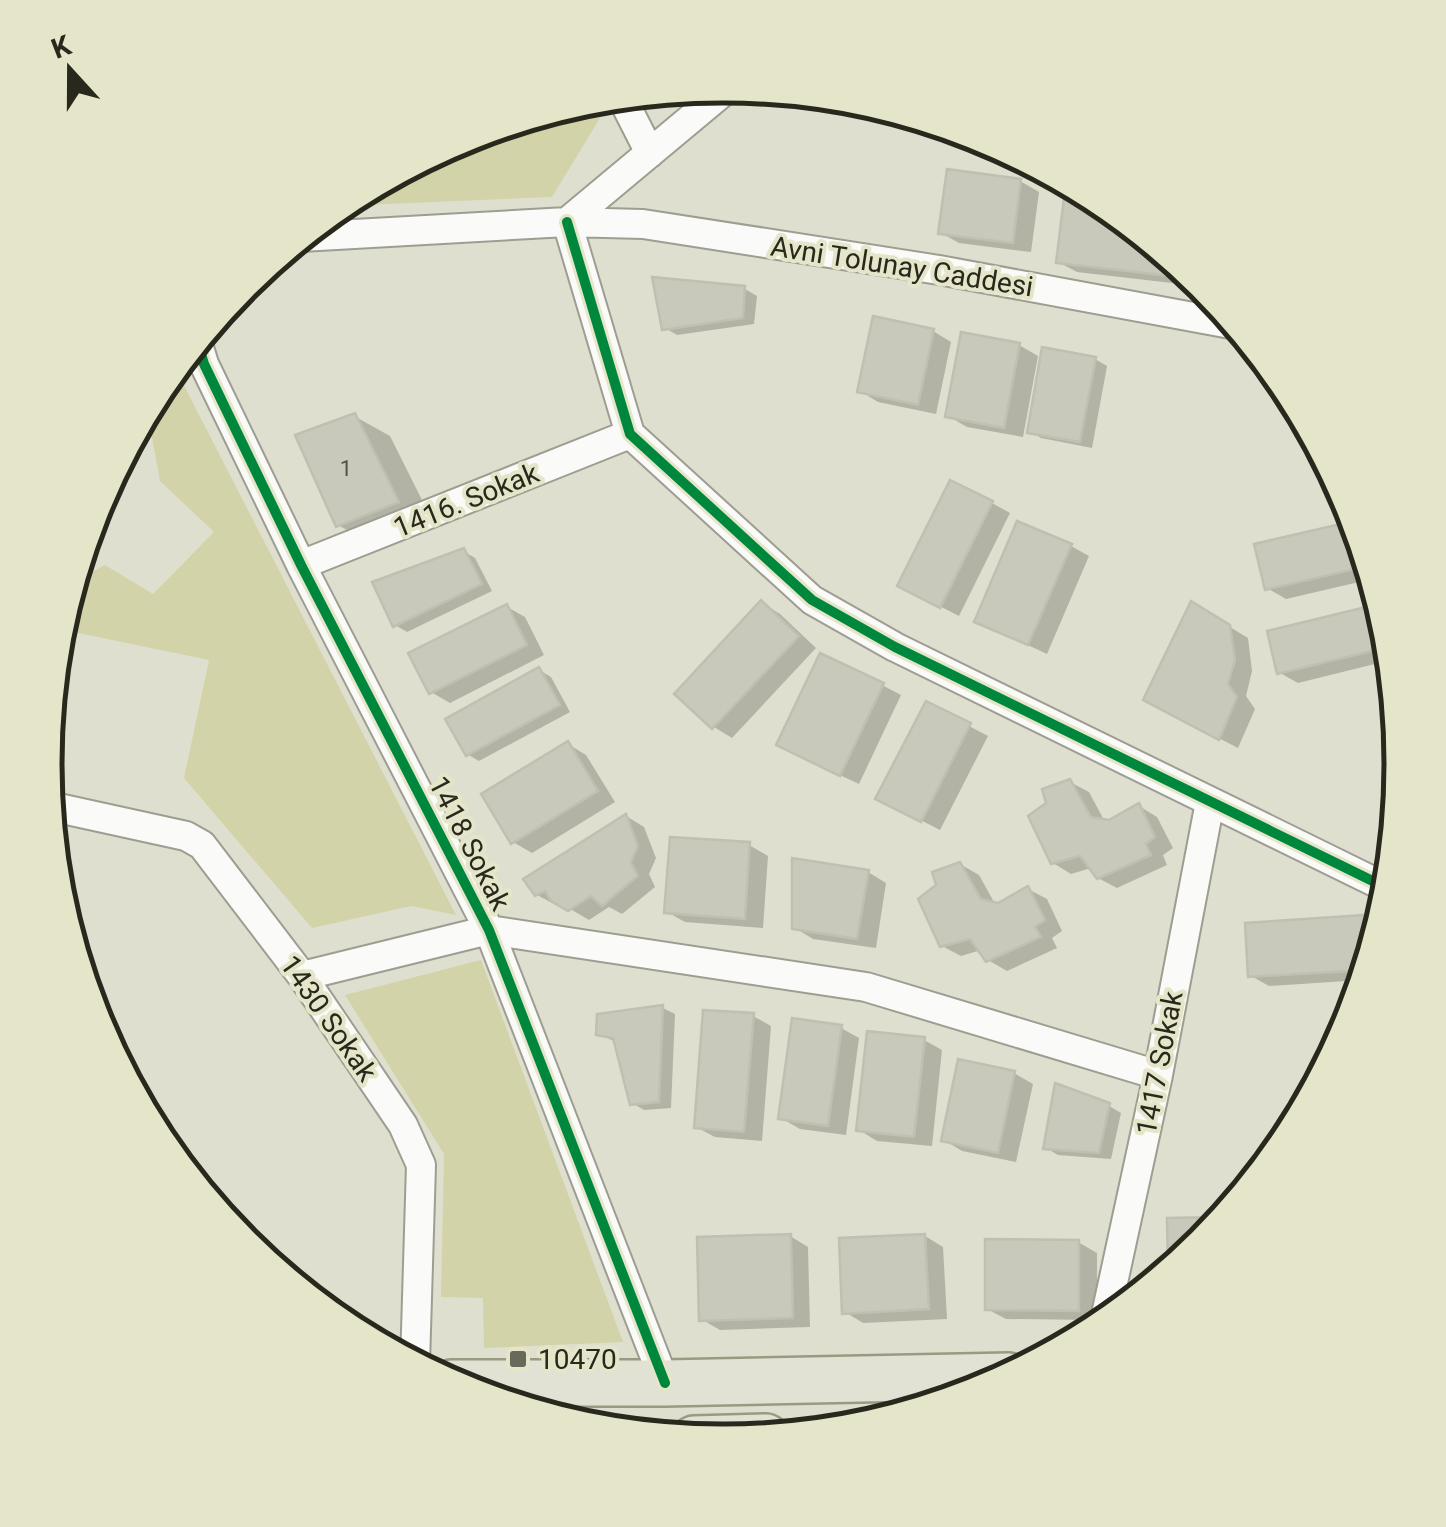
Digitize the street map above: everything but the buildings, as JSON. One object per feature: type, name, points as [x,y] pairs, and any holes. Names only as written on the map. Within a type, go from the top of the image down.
[{"type":"main road","points":[[495,1383],[968,1377]]},
{"type":"street","points":[[709,103],[566,222],[630,434],[812,600],[895,647],[1373,882]]},
{"type":"street","points":[[628,110],[650,153]]},
{"type":"street","name":"Avni Tolunay Caddesi","points":[[327,235],[566,222],[643,224],[939,270],[1214,322]]},
{"type":"street","name":"1418 Sokak","points":[[202,357],[301,565],[489,930],[665,1383]]},
{"type":"street","name":"1416. Sokak","points":[[301,565],[630,434]]},
{"type":"street","name":"1417 Sokak","points":[[1109,1299],[1210,802]]},
{"type":"street","name":"1430 Sokak","points":[[64,809],[186,836],[202,845],[302,976],[403,1124],[421,1165],[415,1348]]},
{"type":"street","points":[[302,976],[489,930],[866,986],[1158,1074]]},
{"type":"green space","points":[[600,118],[552,197],[371,205],[470,153],[552,126]]},
{"type":"green space","points":[[183,384],[456,915],[411,906],[312,928],[184,778],[209,660],[76,632],[91,572],[105,565],[153,594],[214,532],[160,481],[151,433]]},
{"type":"green space","points":[[481,960],[623,1342],[484,1348],[483,1298],[441,1297],[444,1154],[345,995]]},
{"type":"cycle path","points":[[567,222],[630,434],[812,600],[895,647],[1373,881]]},
{"type":"cycle path","points":[[202,357],[301,565],[489,930],[665,1383]]},
{"type":"place","name":"10470","points":[[518,1359]]}]
